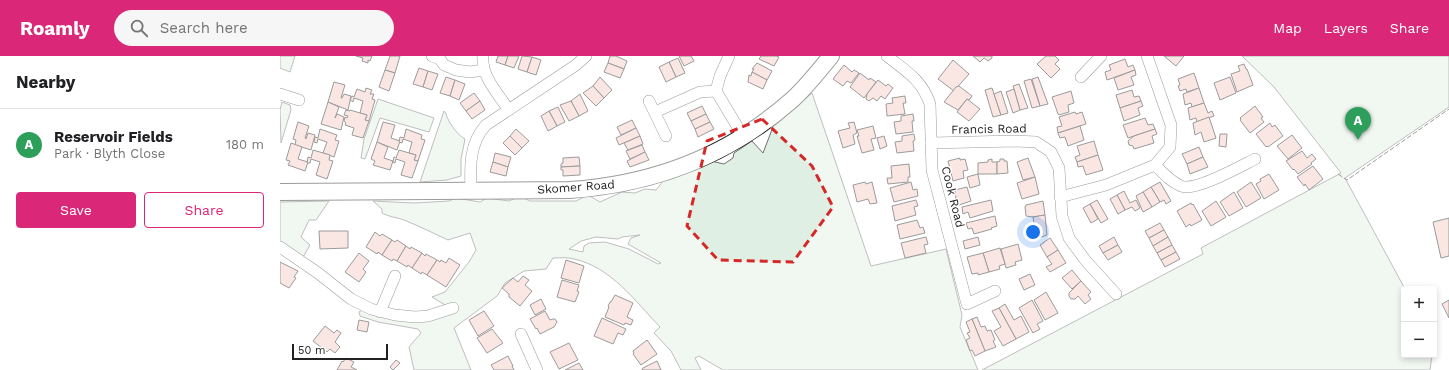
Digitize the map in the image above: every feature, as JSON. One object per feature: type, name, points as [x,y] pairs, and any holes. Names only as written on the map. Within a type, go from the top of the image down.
[{"type":"street","points":[[432,56],[440,59],[444,65],[456,70],[470,72],[484,70]]},
{"type":"street","points":[[483,56],[484,70],[488,79],[509,110]]},
{"type":"street","points":[[471,191],[472,155],[477,136],[486,125],[576,65],[586,56]]},
{"type":"street","points":[[730,56],[720,76],[716,91],[743,136]]},
{"type":"street","name":"Skomer Road","points":[[280,192],[570,190],[608,186],[656,176],[690,164],[724,148],[743,136],[793,98],[831,56]]},
{"type":"street","name":"Cook Road","points":[[887,56],[922,86],[930,104],[932,170],[967,304],[995,291]]},
{"type":"street","points":[[1081,77],[1101,56]]},
{"type":"street","points":[[1060,197],[1106,185],[1155,165],[1170,147],[1171,125],[1147,56]]},
{"type":"street","points":[[655,112],[700,92],[716,91]]},
{"type":"street","points":[[280,94],[299,100]]},
{"type":"street","points":[[649,100],[666,136]]},
{"type":"street","name":"Francis Road","points":[[931,143],[1014,141],[1036,142],[1051,152],[1059,168],[1062,216],[1069,238],[1086,261],[1116,294]]},
{"type":"street","points":[[1155,165],[1169,179],[1182,187],[1190,187],[1198,186],[1255,159]]},
{"type":"street","points":[[280,248],[318,273],[351,299],[359,304],[380,312],[415,317],[428,316],[453,308]]},
{"type":"street","points":[[380,312],[395,276]]},
{"type":"street","points":[[521,334],[537,370]]},
{"type":"highlighted area","points":[[762,119],[812,166],[833,207],[793,262],[718,260],[687,226],[707,141]]},
{"type":"green space","points":[[280,56],[295,56],[290,72],[280,68]]},
{"type":"green space","points":[[1242,56],[1449,56],[1449,107],[1345,178],[1403,286],[1401,286],[1401,358],[1432,358],[1430,370],[982,370],[1203,254],[1201,248],[1341,173],[1274,87]]},
{"type":"green space","points":[[812,93],[871,266],[946,249],[962,315],[960,327],[978,370],[723,370],[699,356],[695,358],[701,370],[681,370],[671,351],[654,333],[660,327],[622,286],[600,269],[587,263],[569,258],[553,258],[546,269],[524,271],[505,283],[497,296],[454,328],[471,370],[414,370],[409,347],[421,333],[418,329],[378,322],[360,316],[359,312],[362,310],[383,317],[450,308],[432,297],[445,292],[469,262],[476,250],[470,233],[448,240],[404,220],[382,213],[382,209],[373,201],[414,203],[449,201],[456,198],[480,202],[487,198],[509,201],[520,196],[530,201],[576,201],[588,195],[600,202],[622,192],[635,193],[645,189],[656,190],[668,175],[685,174],[711,161],[724,164],[733,158],[734,153],[752,141],[763,153],[773,127]],"holes":[[[640,235],[631,238],[628,244],[661,263],[658,264],[629,249],[605,242],[589,243],[584,246],[583,252],[569,249],[581,241],[596,237],[618,239],[622,237]]]},
{"type":"green space","points":[[378,99],[434,118],[429,132],[380,118],[365,159],[361,158],[364,139]]},
{"type":"green space","points":[[282,102],[290,105],[291,110],[281,143],[280,110]]},
{"type":"green space","points":[[444,111],[453,128],[465,139],[461,159],[461,176],[447,180],[420,182]]},
{"type":"green space","points":[[329,201],[316,220],[309,220],[301,237],[310,245],[302,259],[280,247],[280,202]]},
{"type":"building","points":[[356,56],[372,56],[370,61],[368,60],[368,63],[362,61],[363,58]]},
{"type":"building","points":[[390,56],[400,56],[395,73],[385,70]]},
{"type":"building","points":[[498,56],[508,56],[505,65],[496,62]]},
{"type":"building","points":[[508,56],[519,56],[514,68],[505,65]]},
{"type":"building","points":[[522,56],[532,57],[527,72],[518,69]]},
{"type":"building","points":[[610,56],[616,56],[627,61],[624,69],[608,63]]},
{"type":"building","points":[[679,56],[691,56],[694,61],[684,66]]},
{"type":"building","points":[[761,56],[779,57],[774,66],[759,59]]},
{"type":"building","points":[[973,56],[992,56],[992,58],[988,61],[984,58],[980,62]]},
{"type":"building","points":[[1046,56],[1055,56],[1059,60],[1055,64],[1060,69],[1051,78],[1037,64]]},
{"type":"building","points":[[1164,56],[1184,56],[1176,66]]},
{"type":"building","points":[[532,57],[541,60],[536,75],[527,72]]},
{"type":"building","points":[[678,58],[685,73],[676,77],[669,62]]},
{"type":"building","points":[[1125,59],[1128,67],[1133,65],[1135,70],[1107,80],[1105,72],[1111,70],[1109,65]]},
{"type":"building","points":[[953,60],[969,74],[954,91],[938,79]]},
{"type":"building","points":[[669,62],[676,77],[666,82],[659,67]]},
{"type":"building","points":[[608,63],[624,69],[620,78],[604,72]]},
{"type":"building","points":[[757,63],[772,71],[767,80],[752,72],[754,69],[752,69]]},
{"type":"building","points":[[1244,64],[1253,85],[1237,92],[1231,74],[1240,71],[1238,66]]},
{"type":"building","points":[[844,65],[852,72],[854,70],[859,73],[851,83],[847,81],[843,86],[833,79]]},
{"type":"building","points":[[419,68],[428,71],[423,87],[413,84]]},
{"type":"building","points":[[385,70],[395,73],[389,91],[379,87]]},
{"type":"building","points":[[1135,70],[1136,75],[1131,77],[1134,85],[1118,90],[1114,78]]},
{"type":"building","points":[[428,71],[438,74],[432,90],[423,87]]},
{"type":"building","points":[[752,72],[767,80],[763,89],[748,82],[749,75],[751,76]]},
{"type":"building","points":[[860,73],[869,80],[870,78],[876,82],[864,98],[850,87]]},
{"type":"building","points":[[1194,73],[1199,88],[1187,92],[1186,89],[1180,91],[1178,79]]},
{"type":"building","points":[[446,77],[455,80],[450,96],[440,93]]},
{"type":"building","points":[[600,77],[612,90],[604,98],[593,86]]},
{"type":"building","points":[[1038,77],[1048,104],[1040,106],[1032,79]]},
{"type":"building","points":[[1230,77],[1236,93],[1220,100],[1214,83]]},
{"type":"building","points":[[1031,79],[1040,106],[1032,108],[1024,81]]},
{"type":"building","points":[[455,80],[465,84],[459,100],[450,96]]},
{"type":"building","points":[[878,80],[886,86],[888,84],[893,88],[885,99],[881,96],[877,101],[873,98],[869,101],[866,99],[867,94]]},
{"type":"building","points":[[334,82],[345,85],[341,98],[344,94],[351,96],[348,110],[328,102]]},
{"type":"building","points":[[1019,84],[1028,108],[1020,110],[1013,86]]},
{"type":"building","points":[[593,86],[604,98],[596,106],[583,93]]},
{"type":"building","points":[[959,86],[972,96],[969,100],[967,99],[958,110],[944,102],[956,87]]},
{"type":"building","points":[[366,88],[372,90],[370,94],[374,94],[372,99],[375,100],[369,121],[365,120],[367,115],[360,113],[363,101],[354,98],[353,102],[350,100],[352,96],[354,97],[357,89],[365,92]]},
{"type":"building","points":[[992,88],[1001,115],[993,117],[985,90]]},
{"type":"building","points":[[1199,88],[1204,103],[1192,107],[1191,103],[1185,105],[1183,94]]},
{"type":"building","points":[[1014,89],[1020,110],[1013,113],[1006,92]]},
{"type":"building","points":[[1132,90],[1134,97],[1139,96],[1141,101],[1120,108],[1116,95]]},
{"type":"building","points":[[1001,91],[1008,113],[1001,115],[994,94]]},
{"type":"building","points":[[1071,91],[1074,103],[1068,105],[1069,112],[1059,115],[1052,97]]},
{"type":"building","points":[[474,93],[480,101],[466,111],[460,103]]},
{"type":"building","points":[[580,94],[588,111],[579,116],[571,101]]},
{"type":"building","points":[[905,96],[906,103],[903,103],[905,114],[887,116],[886,104],[893,103],[892,98]]},
{"type":"building","points":[[967,99],[980,109],[969,121],[957,112]]},
{"type":"building","points":[[480,101],[485,110],[472,119],[466,111]]},
{"type":"building","points":[[571,101],[579,116],[569,121],[560,105]]},
{"type":"building","points":[[1141,101],[1143,106],[1138,108],[1140,115],[1124,121],[1120,108]]},
{"type":"building","points":[[328,102],[339,107],[335,118],[337,114],[344,117],[341,130],[321,124]]},
{"type":"building","points":[[1204,103],[1208,113],[1212,111],[1214,116],[1197,122],[1196,118],[1190,120],[1188,108]]},
{"type":"building","points":[[702,106],[706,114],[691,121],[687,113]]},
{"type":"building","points":[[1255,106],[1263,117],[1261,118],[1264,122],[1250,133],[1240,118]]},
{"type":"building","points":[[558,107],[565,122],[557,126],[549,111]]},
{"type":"building","points":[[346,110],[367,115],[365,120],[369,121],[363,138],[352,135],[354,128],[345,125],[345,117],[347,118],[348,116],[344,115]]},
{"type":"building","points":[[549,111],[557,126],[548,131],[541,116]]},
{"type":"building","points":[[1075,112],[1076,114],[1082,112],[1086,124],[1058,133],[1057,127],[1062,126],[1059,117]]},
{"type":"building","points":[[706,114],[710,122],[695,129],[691,121]]},
{"type":"building","points":[[913,114],[913,132],[896,134],[894,122],[901,121],[901,116]]},
{"type":"building","points":[[1209,117],[1216,138],[1204,142],[1201,132],[1195,135],[1193,123]]},
{"type":"building","points":[[1145,118],[1148,125],[1153,124],[1155,129],[1128,138],[1123,125]]},
{"type":"building","points":[[632,120],[636,128],[621,135],[617,127]]},
{"type":"building","points":[[298,122],[309,126],[306,139],[308,133],[315,135],[311,150],[295,145],[296,140],[293,139]]},
{"type":"building","points":[[383,122],[395,125],[391,138],[400,141],[397,150],[377,142]]},
{"type":"building","points":[[710,122],[714,129],[698,137],[695,129]]},
{"type":"building","points":[[854,122],[857,133],[853,135],[855,144],[843,148],[838,131],[850,128],[848,123]]},
{"type":"building","points":[[1270,123],[1272,127],[1275,125],[1283,136],[1266,147],[1256,134]]},
{"type":"building","points":[[873,126],[876,138],[871,139],[874,150],[862,153],[857,136],[859,136],[857,130]]},
{"type":"building","points":[[1080,126],[1084,140],[1068,146],[1065,137],[1060,138],[1058,133]]},
{"type":"building","points":[[636,128],[640,136],[619,145],[616,138]]},
{"type":"building","points":[[320,129],[337,135],[335,140],[339,141],[334,157],[323,153],[327,142],[318,139],[317,143],[314,142],[315,137],[318,138]]},
{"type":"building","points":[[406,129],[422,135],[421,139],[425,140],[418,161],[414,160],[416,155],[409,153],[412,142],[403,139],[402,143],[399,142],[400,137],[404,138]]},
{"type":"building","points":[[516,129],[529,141],[522,148],[510,136]]},
{"type":"building","points":[[1155,129],[1157,134],[1152,136],[1154,143],[1134,149],[1133,146],[1129,145],[1128,141],[1134,136]]},
{"type":"building","points":[[914,134],[914,151],[897,153],[895,142],[902,141],[902,136]]},
{"type":"building","points":[[1220,134],[1227,134],[1226,147],[1219,146]]},
{"type":"building","points":[[1292,135],[1302,148],[1288,159],[1277,146]]},
{"type":"building","points":[[510,136],[522,148],[515,155],[503,143]]},
{"type":"building","points":[[640,136],[643,144],[628,150],[624,143]]},
{"type":"building","points":[[884,136],[887,146],[880,149],[877,138]]},
{"type":"building","points":[[1094,141],[1098,155],[1077,162],[1075,157],[1080,155],[1077,146]]},
{"type":"building","points":[[377,142],[388,147],[384,158],[393,161],[390,170],[373,165],[375,161],[371,159]]},
{"type":"building","points":[[291,143],[302,147],[298,159],[308,162],[305,171],[288,165],[290,161],[286,160]]},
{"type":"building","points":[[642,145],[645,152],[630,159],[626,151]]},
{"type":"building","points":[[1199,147],[1203,157],[1187,164],[1182,154]]},
{"type":"building","points":[[313,150],[330,155],[329,160],[333,161],[327,179],[316,175],[320,162],[311,159],[310,163],[307,163],[308,157],[311,158]]},
{"type":"building","points":[[399,150],[416,155],[414,160],[418,161],[412,178],[401,175],[405,162],[396,159],[395,163],[393,162],[394,157],[396,158]]},
{"type":"building","points":[[1302,151],[1307,158],[1312,154],[1316,159],[1311,163],[1312,164],[1298,174],[1286,161]]},
{"type":"building","points":[[645,152],[649,160],[630,167],[627,161]]},
{"type":"building","points":[[495,153],[511,157],[508,167],[493,162]]},
{"type":"building","points":[[1098,155],[1103,170],[1086,175],[1083,166],[1078,167],[1077,162]]},
{"type":"building","points":[[579,157],[580,166],[561,167],[563,158]]},
{"type":"building","points":[[1203,157],[1208,167],[1190,174],[1187,164]]},
{"type":"building","points":[[960,158],[960,160],[965,159],[968,170],[963,171],[964,178],[953,181],[951,173],[949,174],[948,169],[950,169],[948,161]]},
{"type":"building","points":[[1028,158],[1035,177],[1023,180],[1017,162]]},
{"type":"building","points":[[992,159],[992,162],[997,162],[997,174],[978,174],[978,163],[988,162],[988,160]]},
{"type":"building","points":[[1000,159],[1007,161],[1008,173],[997,174],[997,162],[1000,161]]},
{"type":"building","points":[[493,162],[508,167],[506,176],[490,172]]},
{"type":"building","points":[[909,164],[910,177],[908,177],[908,182],[888,184],[887,178],[892,178],[891,166]]},
{"type":"building","points":[[580,166],[580,175],[563,176],[563,170],[561,170],[561,167]]},
{"type":"building","points":[[1313,166],[1323,179],[1309,190],[1297,177]]},
{"type":"building","points":[[978,174],[980,185],[970,188],[967,177]]},
{"type":"building","points":[[1269,174],[1279,190],[1264,199],[1256,184],[1261,181],[1260,179]]},
{"type":"building","points":[[1035,177],[1039,194],[1022,199],[1017,183]]},
{"type":"building","points":[[865,182],[866,184],[872,182],[877,203],[870,204],[868,199],[857,202],[853,185]]},
{"type":"building","points":[[911,182],[913,190],[917,189],[918,196],[894,202],[890,188]]},
{"type":"building","points":[[1160,182],[1171,201],[1166,204],[1164,200],[1160,202],[1151,187]]},
{"type":"building","points":[[1251,182],[1261,198],[1246,207],[1237,192]]},
{"type":"building","points":[[967,187],[971,201],[959,205],[958,200],[956,200],[955,190]]},
{"type":"building","points":[[1151,187],[1160,202],[1152,207],[1143,192]]},
{"type":"building","points":[[1124,191],[1130,203],[1136,200],[1140,208],[1135,211],[1132,207],[1125,210],[1117,195]]},
{"type":"building","points":[[1143,192],[1152,207],[1143,212],[1136,196]]},
{"type":"building","points":[[1234,192],[1243,208],[1229,216],[1220,202]]},
{"type":"building","points":[[1117,195],[1125,210],[1118,214],[1110,199]]},
{"type":"building","points":[[916,200],[918,206],[914,207],[916,215],[895,221],[892,206]]},
{"type":"building","points":[[991,200],[993,211],[970,218],[968,212],[963,214],[962,207]]},
{"type":"building","points":[[1097,200],[1108,219],[1101,223],[1090,204]]},
{"type":"building","points":[[1043,201],[1045,215],[1033,217],[1026,216],[1026,205]]},
{"type":"building","points":[[1216,201],[1226,217],[1211,226],[1202,211]]},
{"type":"building","points":[[1191,203],[1202,220],[1186,227],[1177,211]]},
{"type":"building","points":[[1090,204],[1098,219],[1091,223],[1083,208]]},
{"type":"building","points":[[1045,215],[1047,235],[1036,239],[1033,217]]},
{"type":"building","points":[[995,216],[997,226],[991,228],[992,229],[974,234],[972,228],[968,229],[966,223]]},
{"type":"building","points":[[1449,218],[1449,256],[1441,258],[1433,222]]},
{"type":"building","points":[[917,220],[920,228],[923,227],[925,233],[900,239],[897,225]]},
{"type":"building","points":[[1160,223],[1164,230],[1149,238],[1145,231]]},
{"type":"building","points":[[1164,230],[1168,237],[1153,246],[1149,238]]},
{"type":"building","points":[[319,231],[348,231],[348,248],[320,249]]},
{"type":"building","points":[[375,232],[380,236],[382,234],[392,240],[382,255],[378,252],[377,254],[366,247]]},
{"type":"building","points":[[926,237],[928,244],[924,245],[926,253],[905,258],[901,243]]},
{"type":"building","points":[[978,237],[980,245],[965,249],[963,241]]},
{"type":"building","points":[[1114,237],[1118,245],[1103,253],[1099,246]]},
{"type":"building","points":[[1168,237],[1172,245],[1157,253],[1153,246]]},
{"type":"building","points":[[1050,238],[1058,250],[1047,257],[1040,245]]},
{"type":"building","points":[[392,240],[395,242],[397,240],[406,246],[397,261],[393,259],[392,261],[382,255]]},
{"type":"building","points":[[1018,244],[1022,260],[1015,262],[1016,265],[1006,268],[1001,249]]},
{"type":"building","points":[[1118,245],[1122,252],[1108,260],[1103,253]]},
{"type":"building","points":[[1172,245],[1176,252],[1161,260],[1157,253]]},
{"type":"building","points":[[406,246],[422,253],[412,268],[408,265],[407,267],[397,261]]},
{"type":"building","points":[[1000,248],[1005,264],[999,266],[1000,269],[989,272],[983,253]]},
{"type":"building","points":[[1058,250],[1066,263],[1050,272],[1046,267],[1052,264],[1047,257]]},
{"type":"building","points":[[1176,252],[1180,259],[1165,267],[1161,260]]},
{"type":"building","points":[[359,253],[369,261],[363,269],[366,272],[359,282],[345,272]]},
{"type":"building","points":[[422,253],[425,256],[426,254],[437,260],[427,275],[422,272],[421,274],[412,268]]},
{"type":"building","points":[[983,253],[989,272],[978,275],[978,273],[972,274],[967,257]]},
{"type":"building","points":[[449,258],[460,265],[446,287],[427,275],[437,260],[440,262],[441,260],[446,263]]},
{"type":"building","points":[[566,260],[584,266],[579,283],[561,278]]},
{"type":"building","points":[[280,262],[298,271],[294,277],[296,278],[289,288],[280,283]]},
{"type":"building","points":[[1072,270],[1081,281],[1072,289],[1062,278]]},
{"type":"building","points":[[1030,274],[1035,285],[1024,290],[1019,279]]},
{"type":"building","points":[[523,276],[529,280],[525,285],[532,291],[520,306],[509,297],[509,294],[502,288],[513,278],[518,282]]},
{"type":"building","points":[[562,280],[579,285],[577,291],[579,292],[575,302],[557,297]]},
{"type":"building","points":[[1081,281],[1091,292],[1088,295],[1091,299],[1085,304],[1078,296],[1075,299],[1071,299],[1069,296],[1069,293]]},
{"type":"building","points":[[1046,292],[1058,313],[1045,320],[1034,300]]},
{"type":"building","points":[[615,295],[633,303],[627,317],[633,320],[631,325],[625,323],[624,325],[605,317],[609,307],[608,306]]},
{"type":"building","points":[[541,299],[546,309],[535,315],[530,305]]},
{"type":"building","points":[[1032,300],[1043,321],[1037,324],[1040,329],[1033,333],[1019,308]]},
{"type":"building","points":[[1449,300],[1449,318],[1442,304]]},
{"type":"building","points":[[1005,304],[1014,320],[1021,316],[1029,332],[1016,339],[999,308]]},
{"type":"building","points":[[999,308],[1016,339],[1003,346],[994,331],[1001,327],[992,311]]},
{"type":"building","points":[[484,311],[494,326],[478,336],[469,320]]},
{"type":"building","points":[[545,311],[550,320],[555,319],[557,322],[554,327],[540,334],[530,319]]},
{"type":"building","points":[[977,317],[981,327],[985,326],[987,331],[991,330],[996,347],[985,351],[972,319]]},
{"type":"building","points":[[602,318],[626,329],[623,335],[618,333],[613,344],[594,336]]},
{"type":"building","points":[[972,319],[985,351],[975,356],[972,350],[970,351],[966,340],[970,338],[967,333],[970,332],[966,322]]},
{"type":"building","points":[[359,320],[369,322],[367,332],[357,330]]},
{"type":"building","points":[[325,326],[334,333],[337,330],[341,333],[335,342],[340,347],[335,353],[330,349],[327,352],[313,341]]},
{"type":"building","points":[[492,329],[503,343],[487,353],[477,338]]},
{"type":"building","points":[[647,340],[657,354],[641,365],[633,354],[633,351]]},
{"type":"building","points":[[569,343],[578,360],[559,369],[550,352]]},
{"type":"building","points":[[508,356],[514,370],[494,370],[491,365]]},
{"type":"building","points":[[346,358],[354,362],[351,367],[357,370],[337,370],[342,361],[343,362]]},
{"type":"building","points":[[396,360],[400,363],[393,370],[390,367]]},
{"type":"building","points":[[657,361],[661,370],[642,370],[643,368]]},
{"type":"building","points":[[579,363],[583,370],[565,370]]},
{"type":"fence","points":[[1338,174],[1347,180],[1449,109]]},
{"type":"place","name":"Reservoir Fields","points":[[1358,140]]}]
